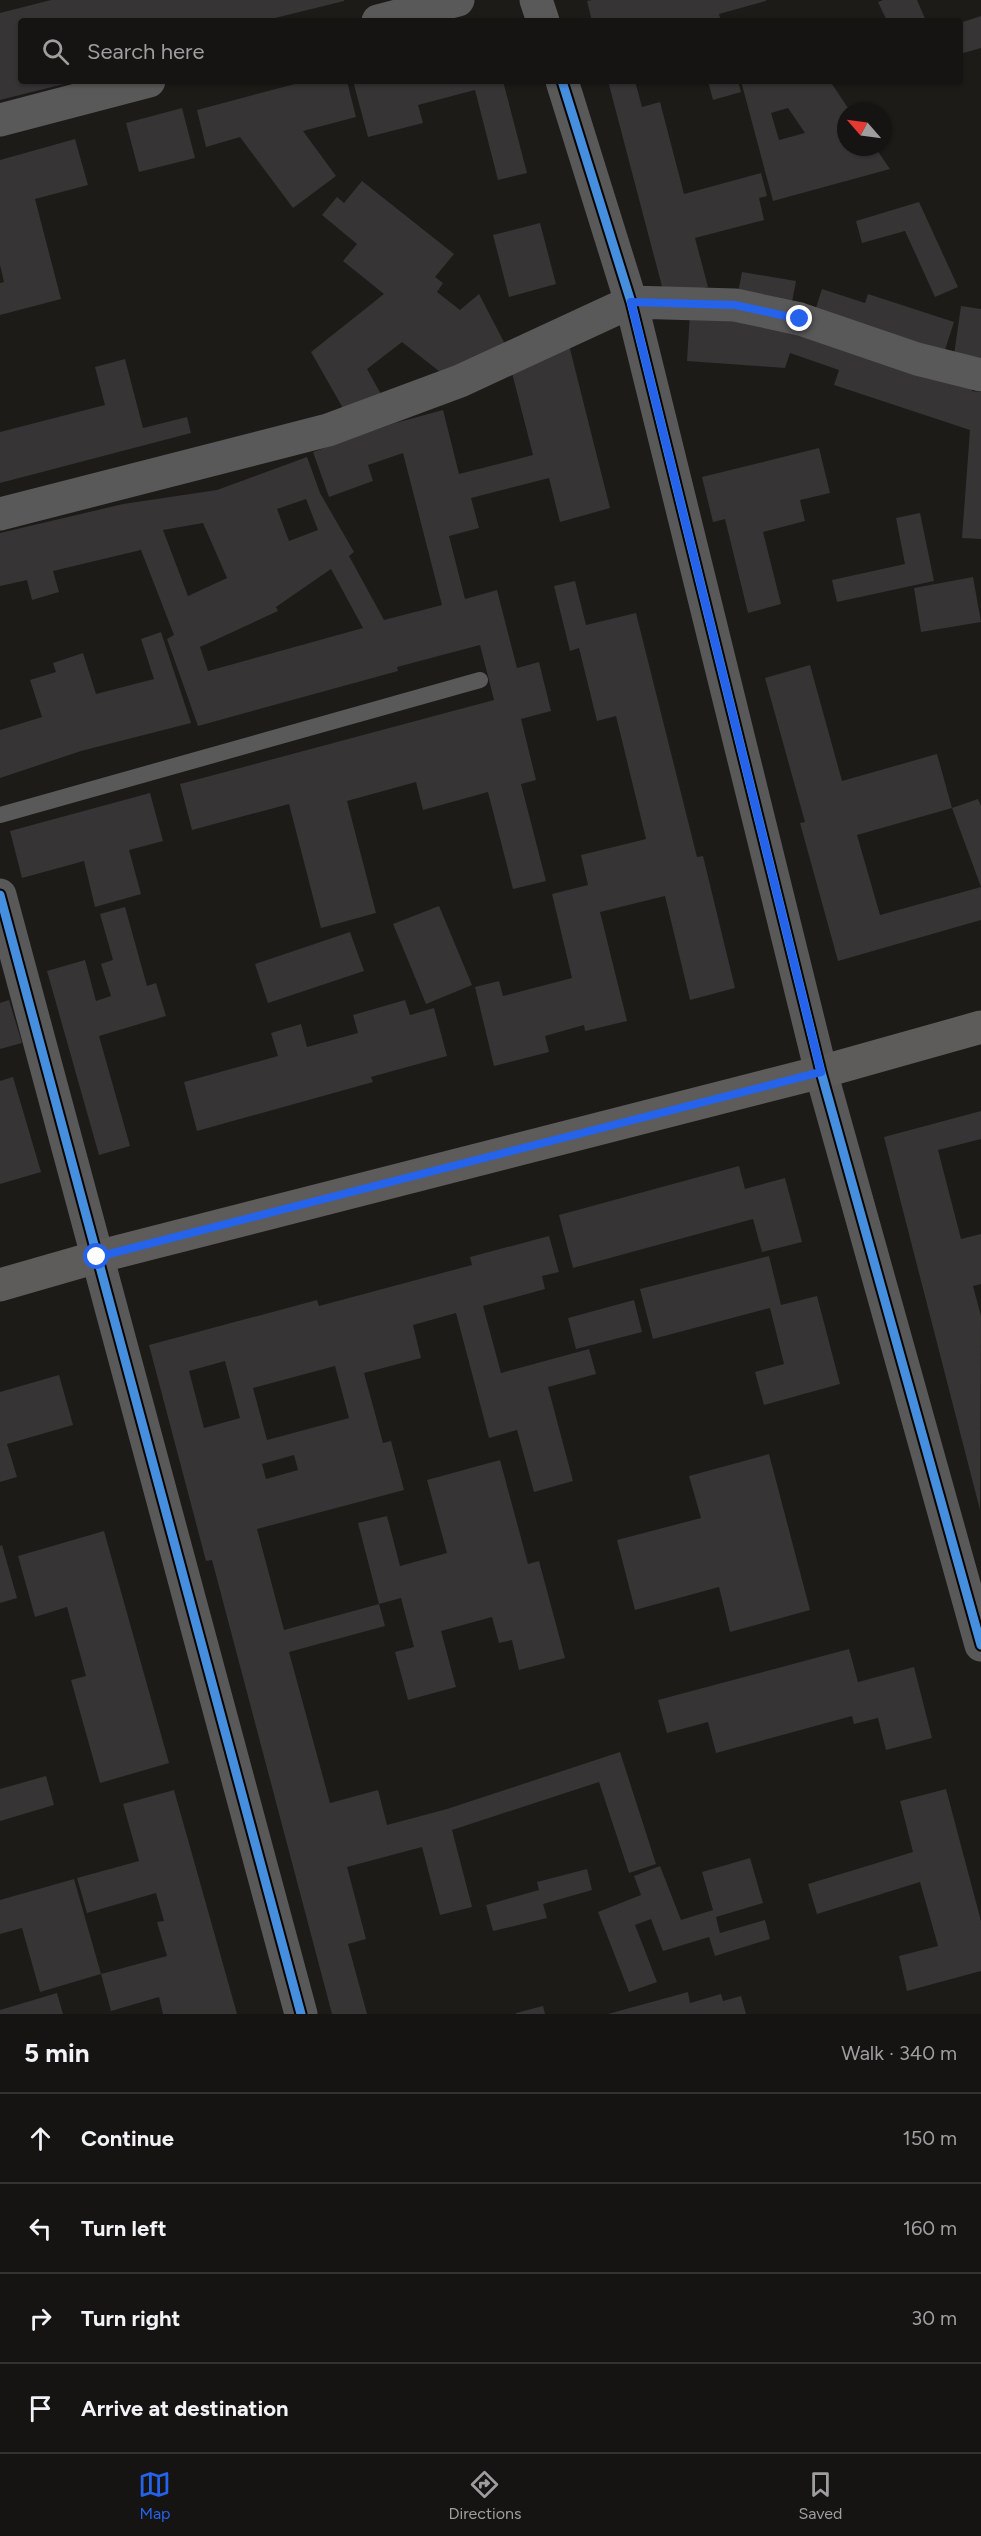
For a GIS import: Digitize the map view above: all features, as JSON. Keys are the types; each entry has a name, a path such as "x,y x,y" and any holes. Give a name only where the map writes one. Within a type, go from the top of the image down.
{"main road":[{"path":"0,1285 97,1257 821,1072 981,1027"}],"street":[{"path":"389,18 458,0"},
{"path":"536,0 542,18"},
{"path":"0,120 138,84"},
{"path":"563,84 631,302 821,1072 981,1645"},
{"path":"0,514 328,430 460,381 631,302 735,305 800,319 917,359 981,375"},
{"path":"0,895 301,2014"}],"lane":[{"path":"0,814 480,680"}],"building":[{"path":"51,0 344,0 275,18 18,18 18,84 64,84 0,100 0,13"},
{"path":"766,0 719,14 720,18 591,18 587,1"},
{"path":"917,0 925,18 886,18 878,2"},
{"path":"981,16 981,48 963,53 963,22"},
{"path":"295,84 348,84 356,117 303,131 336,176 293,208 240,137 206,147 197,110"},
{"path":"354,84 504,84 527,173 498,180 475,90 418,105 423,123 368,137"},
{"path":"609,84 636,84 642,107 660,102 684,194 761,173 767,196 759,198 764,220 695,238 708,287 665,298"},
{"path":"709,84 739,84 741,92 713,100"},
{"path":"742,84 832,84 844,102 837,102 837,156 881,156 890,169 773,201","holes":["788,108 805,133 779,140 771,113"]},
{"path":"182,108 195,158 139,172 126,123"},
{"path":"75,139 88,185 35,199 61,299 0,315 0,283 4,282 0,265 0,160"},
{"path":"362,181 454,254 435,277 443,283 437,292 460,310 479,294 505,344 449,379 402,342 367,369 386,403 348,417 311,352 384,294 343,261 357,244 322,215 337,197 344,203"},
{"path":"919,202 958,287 935,297 905,231 862,243 856,221"},
{"path":"540,223 556,284 509,297 493,235"},
{"path":"742,272 796,281 792,302 738,293"},
{"path":"822,289 865,303 868,294 954,322 943,356 814,314"},
{"path":"961,306 981,309 981,359 954,355"},
{"path":"690,313 770,319 973,386 972,391 981,392 981,539 962,538 970,430 834,385 839,370 790,353 785,368 687,361"},
{"path":"569,345 610,508 560,522 549,478 471,498 479,528 449,536 465,599 497,590 517,668 539,662 551,711 521,719 536,780 521,784 546,881 513,889 488,792 423,810 416,782 347,801 376,913 321,928 289,804 192,830 180,784 494,700 480,645 397,667 398,671 198,726 167,639 174,635 141,550 53,571 59,592 32,600 27,580 0,586 0,533 123,504 217,490 307,457 320,493 354,552 349,556 384,620 442,605 403,453 368,465 373,481 329,497 313,452 395,423 443,410 459,474 533,455 512,373","holes":["306,499 318,530 289,541 277,509","203,523 227,578 188,596 163,530","331,569 363,628 208,671 200,647 278,611 276,607"]},
{"path":"125,359 143,428 187,417 191,433 0,483 0,432 105,405 95,367"},
{"path":"819,448 830,493 800,500 805,521 763,532 781,604 748,613 725,519 713,522 702,477"},
{"path":"920,513 934,581 837,602 832,580 905,564 896,518"},
{"path":"973,577 981,622 921,632 914,588"},
{"path":"575,581 586,625 636,613 697,857 703,856 735,988 690,1000 665,896 600,912 627,1021 585,1031 584,1025 545,1036 549,1052 494,1066 475,987 499,981 503,996 572,978 552,894 588,885 581,855 646,839 616,716 597,721 579,648 570,651 554,586"},
{"path":"161,632 191,723 81,751 0,778 0,730 42,717 30,680 56,672 53,663 83,653 96,694 154,679 141,639"},
{"path":"810,665 842,781 937,754 952,808 857,835 880,915 981,887 981,920 838,961 800,823 805,822 765,678"},
{"path":"150,793 163,841 129,850 141,894 95,907 84,861 22,878 10,831"},
{"path":"978,799 981,806 981,887 952,808"},
{"path":"439,906 472,985 426,1004 393,924"},
{"path":"125,907 147,986 156,983 166,1016 99,1036 130,1146 99,1155 47,971 85,960 96,1001 111,996 101,964 113,960 100,914"},
{"path":"350,932 364,971 268,1003 255,964"},
{"path":"9,1000 22,1043 0,1049 0,1003"},
{"path":"405,1000 410,1015 434,1008 447,1056 371,1077 373,1082 197,1131 184,1082 278,1056 271,1033 301,1024 307,1047 358,1033 353,1015"},
{"path":"13,1077 41,1172 0,1184 0,1081"},
{"path":"981,1111 981,1139 938,1150 961,1239 981,1234 981,1284 973,1286 981,1316 980,1510 884,1137"},
{"path":"739,1166 745,1189 785,1178 802,1242 762,1252 753,1219 573,1268 559,1215"},
{"path":"549,1236 559,1272 542,1276 545,1289 483,1306 501,1373 589,1349 596,1374 548,1387 573,1481 534,1492 517,1430 489,1438 456,1313 413,1325 421,1358 364,1373 383,1443 391,1441 404,1490 257,1529 284,1630 379,1604 385,1626 289,1652 330,1803 378,1790 387,1825 447,1809 620,1752 656,1864 629,1873 599,1782 452,1830 472,1907 440,1915 422,1847 347,1867 366,1939 348,1944 367,2014 332,2014 212,1560 206,1561 149,1345 317,1300 319,1306 472,1265 470,1257","holes":["225,1361 240,1418 204,1428 189,1371","335,1366 349,1418 267,1440 253,1388","294,1455 298,1470 266,1479 262,1464"]},
{"path":"769,1256 781,1305 817,1296 840,1384 764,1405 755,1372 784,1364 770,1308 653,1339 640,1289"},
{"path":"634,1300 642,1332 576,1349 568,1318"},
{"path":"59,1375 73,1425 7,1444 17,1477 0,1482 0,1392"},
{"path":"769,1454 810,1610 730,1632 719,1587 635,1610 617,1540 701,1518 689,1476"},
{"path":"500,1460 528,1564 539,1561 565,1658 519,1670 512,1640 499,1643 492,1617 441,1631 456,1687 408,1700 395,1652 414,1647 401,1598 379,1604 358,1523 387,1516 400,1566 447,1553 427,1480"},
{"path":"104,1531 169,1763 100,1783 71,1680 86,1676 67,1607 35,1617 18,1556"},
{"path":"2,1545 17,1598 0,1603 0,1546"},
{"path":"849,1649 858,1682 914,1667 932,1738 886,1750 878,1718 854,1724 852,1716 716,1753 708,1722 667,1733 658,1700"},
{"path":"46,1776 54,1805 0,1821 0,1789"},
{"path":"946,1789 981,1921 981,1971 907,1991 899,1956 938,1946 920,1882 817,1914 808,1884 913,1852 900,1801"},
{"path":"174,1790 237,2014 163,2014 159,1997 111,2011 101,1974 167,1956 157,1922 164,1921 156,1893 87,1913 77,1878 139,1861 123,1804"},
{"path":"750,1858 763,1903 716,1917 720,1933 765,1920 770,1939 715,1956 709,1937 663,1951 651,1919 635,1925 657,1982 629,1992 598,1912 641,1895 634,1876 660,1866 681,1920 713,1910 702,1872"},
{"path":"587,1869 592,1890 543,1904 547,1918 493,1931 486,1905 539,1890 537,1882"},
{"path":"74,1879 101,1974 40,1992 22,1928 0,1934 0,1900"},
{"path":"688,1992 690,2003 721,1994 723,2001 741,1996 746,2014 608,2014"},
{"path":"57,1993 63,2014 0,2014 0,2010"},
{"path":"543,2006 545,2014 516,2014 516,2013"}],"cycle path":[{"path":"563,84 631,302 821,1072 981,1645"},
{"path":"0,895 301,2014"}],"route":[{"path":"97,1257 821,1072 631,302 735,305 800,319"}]}
